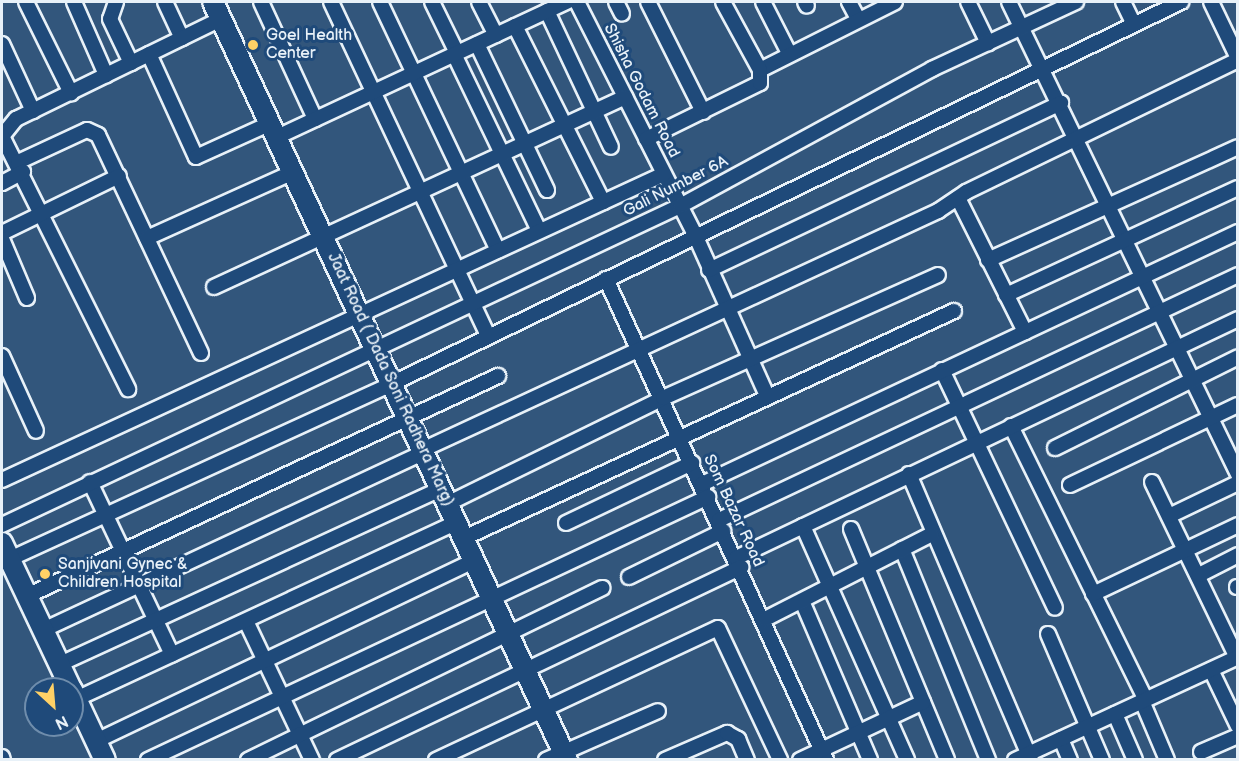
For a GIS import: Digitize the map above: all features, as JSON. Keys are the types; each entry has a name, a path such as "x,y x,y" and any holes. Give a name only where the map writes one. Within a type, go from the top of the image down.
{"street":[{"path":"26,2 71,93"},
{"path":"74,2 106,75"},
{"path":"116,2 110,19 131,63"},
{"path":"165,2 182,38"},
{"path":"261,2 315,119"},
{"path":"332,2 489,336"},
{"path":"381,2 412,74 498,250"},
{"path":"432,2 500,154 538,231"},
{"path":"479,2 496,35"},
{"path":"149,54 196,157 274,130 315,119 567,2"},
{"name":"Shisha Godam Road","path":"577,2 696,237 726,310 766,396"},
{"path":"648,2 703,112"},
{"path":"646,139 757,86 760,70 723,2"},
{"path":"763,2 789,53"},
{"path":"849,2 858,19"},
{"path":"760,70 789,53 895,2"},
{"path":"968,2 988,43"},
{"path":"1009,2 1129,241 1237,470"},
{"path":"1123,2 1134,25"},
{"path":"66,677 27,596 4,555 106,515 391,384 1181,2"},
{"path":"43,630 726,310 1238,59 1211,2"},
{"path":"1021,27 1067,4"},
{"path":"128,389 20,167 2,135 12,122 182,38 217,10"},
{"name":"Jaat Road ( Dada Soni Radhera Marg)","path":"217,10 544,711 559,757"},
{"path":"547,11 611,147"},
{"path":"515,26 603,202"},
{"name":"Gali Number 6A","path":"2,525 680,206 1021,27"},
{"path":"2,44 5,61 33,111"},
{"path":"477,44 547,190"},
{"path":"214,287 625,97"},
{"path":"709,270 1061,103"},
{"path":"2,183 20,167 87,130 98,135 201,354"},
{"path":"988,260 1112,207 1238,147"},
{"path":"147,238 293,172"},
{"path":"2,480 664,174"},
{"path":"2,233 119,176"},
{"path":"1006,295 1129,241 1238,188"},
{"path":"958,198 1025,332"},
{"path":"148,759 284,699 492,598 942,370 1238,232"},
{"path":"2,239 27,298"},
{"path":"60,664 155,619 444,496 939,275"},
{"path":"629,577 721,525 959,404 1238,275"},
{"name":"Som Bazar Road","path":"606,279 765,619 824,754"},
{"path":"84,689 172,655 246,621 680,436 954,311"},
{"path":"338,759 525,670 738,562 803,526 909,474 1238,319"},
{"path":"2,356 7,382 36,431"},
{"path":"1055,448 1238,357"},
{"path":"942,370 978,441 1055,608"},
{"path":"27,596 122,548 498,375"},
{"path":"1070,485 1238,405"},
{"path":"1011,426 1144,700 1167,759"},
{"path":"566,523 692,463"},
{"path":"909,474 932,534 1030,756"},
{"path":"90,482 172,655"},
{"path":"1016,759 1030,756 1060,739 1237,658 1199,575 1152,482"},
{"path":"1169,516 1238,483"},
{"path":"1093,594 1238,525"},
{"path":"803,526 907,759"},
{"path":"851,529 947,759"},
{"path":"765,619 932,534"},
{"path":"902,549 988,759"},
{"path":"1199,575 1238,555"},
{"path":"96,741 267,663 474,561"},
{"path":"248,759 509,635 602,588"},
{"path":"801,601 870,759"},
{"path":"246,621 312,759"},
{"path":"436,759 544,711 718,628 780,759"},
{"path":"1048,634 1102,759"},
{"path":"1211,669 1238,726"},
{"path":"800,759 824,754 858,732 923,702"},
{"path":"559,757 658,711"},
{"path":"1115,714 1135,759"},
{"path":"84,716 105,759"},
{"path":"665,759 727,733 738,739 747,759"},
{"path":"1201,752 1238,736"},
{"path":"1060,739 1070,759"}],"place":[{"name":"Goel Health Center","path":"253,45"},
{"name":"Sanjivani Gynec & Children Hospital","path":"45,574"}]}
